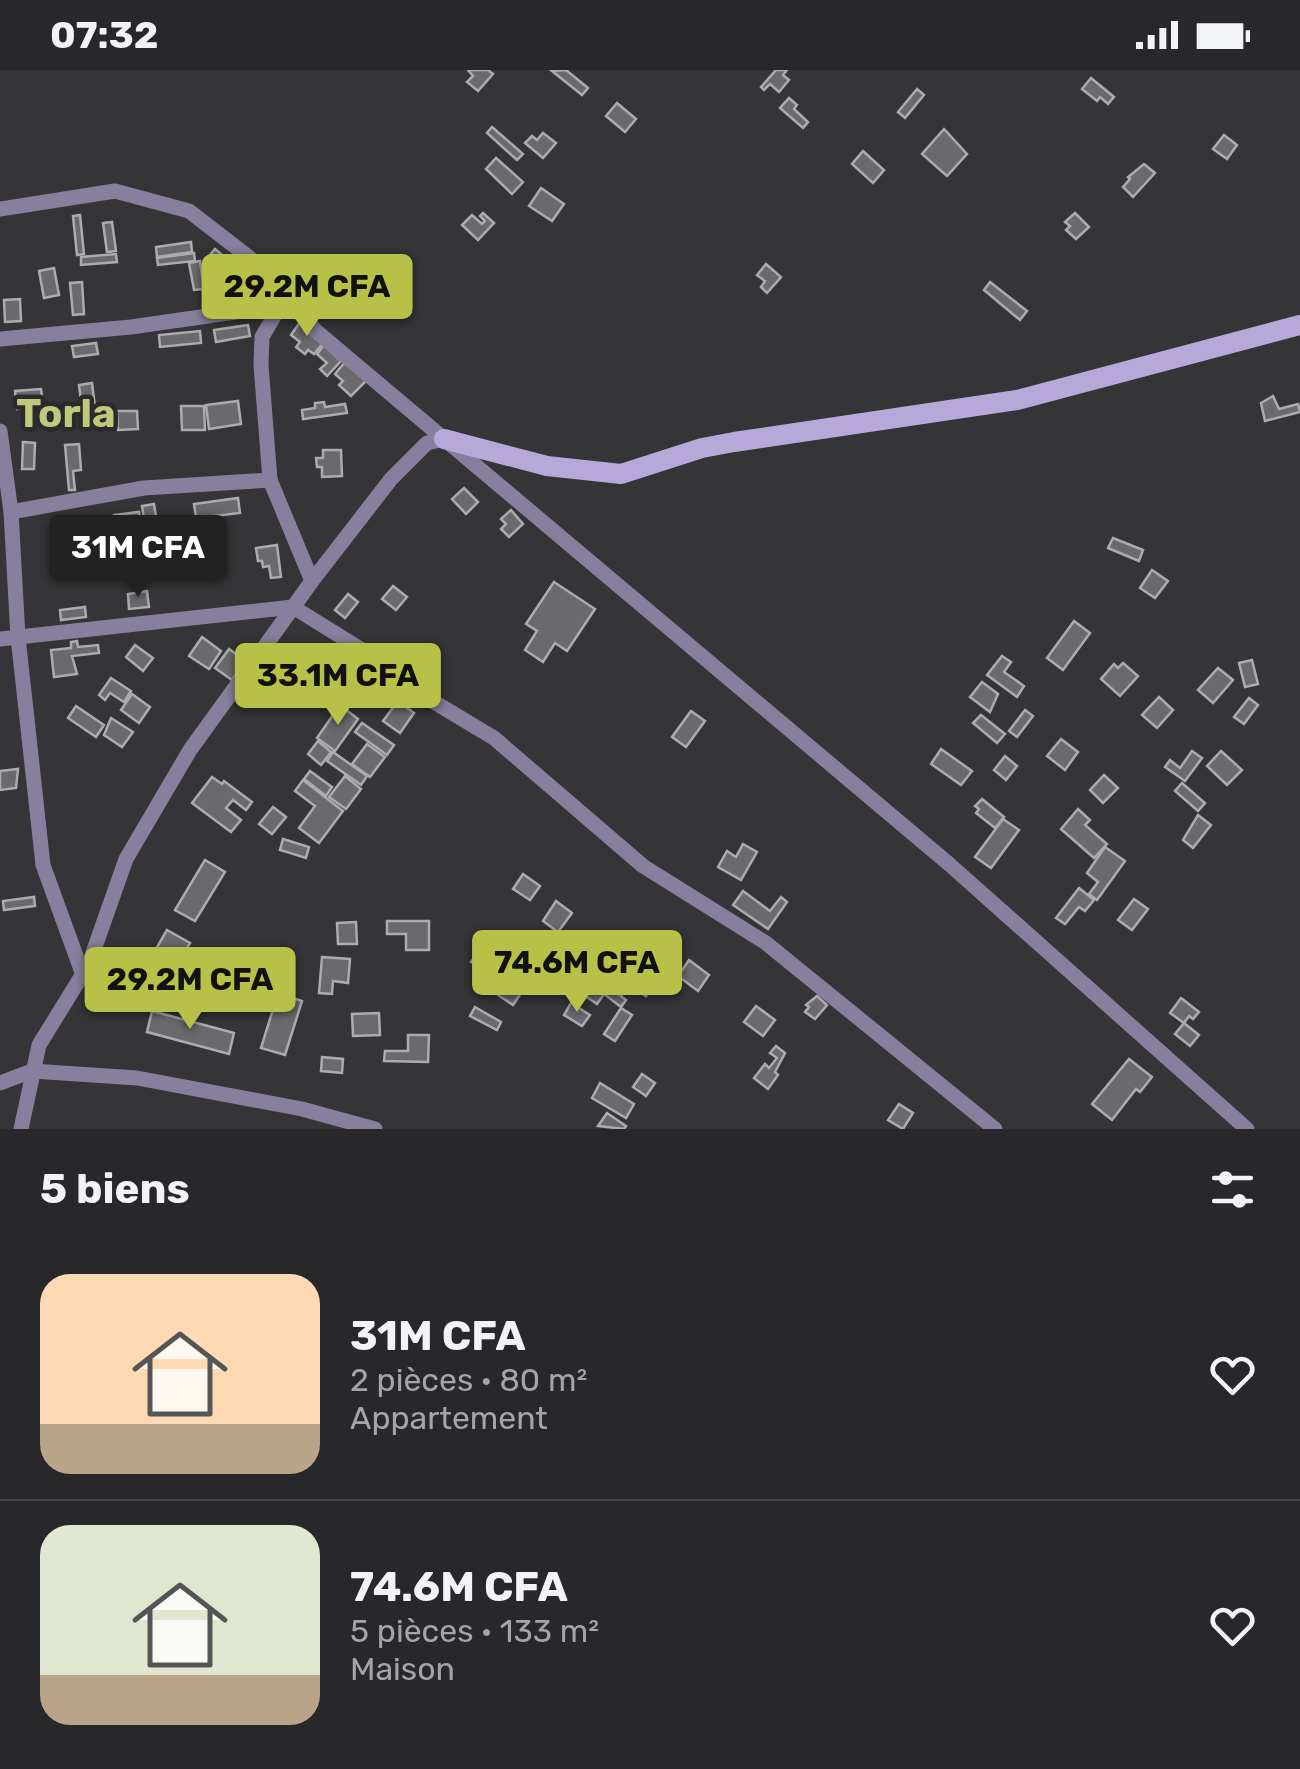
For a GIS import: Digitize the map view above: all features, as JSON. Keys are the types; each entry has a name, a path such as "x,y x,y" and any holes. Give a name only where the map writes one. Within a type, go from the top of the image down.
{"street":[{"path":"0,209 115,191 189,211 260,264 316,331 949,864 1248,1129"},
{"path":"0,338 131,327 239,312 286,296"},
{"path":"286,296 262,337 270,480 312,581"},
{"path":"21,1129 39,1045 83,975 126,859 190,750 312,581 391,479 427,443 444,439 547,466 622,474 702,448 734,442 1017,400 1300,325"},
{"path":"0,432 11,512 18,637 43,865 83,975"},
{"path":"11,512 144,488 270,480"},
{"path":"0,638 293,608 494,738 643,866 766,943 994,1129"},
{"path":"0,1083 32,1071 137,1078 302,1110 375,1129"}],"building":[{"path":"468,70 488,70 493,74 478,91 467,82 473,76"},
{"path":"566,70 588,88 582,95 552,71"},
{"path":"776,70 787,70 783,75 789,80 779,92 770,84 764,90 761,87"},
{"path":"1091,78 1114,97 1108,104 1082,89"},
{"path":"917,89 924,95 905,118 898,112"},
{"path":"789,98 808,122 803,128 780,108"},
{"path":"617,103 636,119 625,132 606,116"},
{"path":"492,127 523,154 517,160 487,133"},
{"path":"944,129 967,154 947,176 922,154"},
{"path":"543,133 556,143 543,158 525,143 532,136 537,140"},
{"path":"1224,135 1237,145 1227,159 1213,149"},
{"path":"863,151 884,170 873,183 852,164"},
{"path":"496,158 523,182 512,194 486,169"},
{"path":"1144,164 1155,173 1133,197 1123,187 1128,177"},
{"path":"541,188 564,204 552,221 529,206"},
{"path":"483,213 494,223 478,240 462,225 472,215 482,224"},
{"path":"1075,213 1089,227 1076,239 1066,230 1070,226 1065,222"},
{"path":"80,215 84,254 77,255 73,216"},
{"path":"112,222 116,251 107,252 103,223"},
{"path":"191,242 192,252 157,257 156,247"},
{"path":"215,249 243,272 237,278 209,256"},
{"path":"194,253 195,261 158,265 157,258"},
{"path":"116,254 117,262 81,265 81,257"},
{"path":"200,261 204,289 194,290 189,263"},
{"path":"383,262 403,280 371,316 350,298"},
{"path":"766,264 781,277 767,293 761,287 765,281 757,275"},
{"path":"54,268 59,295 44,298 39,271"},
{"path":"218,281 221,299 207,301 204,283"},
{"path":"82,282 84,314 73,315 70,283"},
{"path":"990,282 1027,311 1020,320 984,290"},
{"path":"20,299 21,321 5,322 4,300"},
{"path":"300,322 324,342 314,354 308,350 305,354 296,347 300,342 291,335"},
{"path":"248,325 250,336 216,342 214,330"},
{"path":"200,331 201,343 160,347 159,335"},
{"path":"96,343 98,354 74,357 72,346"},
{"path":"324,345 341,361 327,376 320,369 327,363 317,354"},
{"path":"345,362 366,381 351,396 339,385 343,381 335,374"},
{"path":"92,383 97,423 84,425 79,385"},
{"path":"41,389 43,406 17,409 15,391"},
{"path":"1273,396 1279,409 1298,404 1300,412 1265,421 1261,403"},
{"path":"238,401 241,424 209,429 206,405"},
{"path":"324,402 325,407 345,404 347,413 303,419 302,410"},
{"path":"181,406 204,406 205,430 182,430"},
{"path":"117,411 137,411 138,429 118,430"},
{"path":"23,442 35,443 34,469 22,469"},
{"path":"79,444 81,470 73,471 75,490 69,490 65,445"},
{"path":"323,450 341,450 342,476 322,477 322,467 317,467 316,458 323,458"},
{"path":"464,488 478,502 466,514 452,499"},
{"path":"238,498 240,513 196,518 194,504"},
{"path":"154,504 161,548 145,550 142,506"},
{"path":"511,510 523,524 509,537 501,529 506,524 501,519"},
{"path":"139,512 142,530 117,533 114,515"},
{"path":"211,521 213,540 199,542 197,523"},
{"path":"1113,538 1143,550 1139,561 1108,548"},
{"path":"220,543 222,566 203,568 200,545"},
{"path":"277,545 281,577 271,578 269,566 263,567 262,561 258,561 256,548"},
{"path":"149,551 150,560 119,563 119,554"},
{"path":"1152,570 1168,581 1155,598 1140,588"},
{"path":"554,582 595,609 567,651 555,643 543,662 525,650 537,631 526,624"},
{"path":"393,586 407,597 396,610 382,599"},
{"path":"147,591 149,607 129,609 128,594"},
{"path":"348,594 358,602 345,618 335,610"},
{"path":"85,607 86,617 61,620 60,610"},
{"path":"1074,621 1090,633 1063,670 1047,658"},
{"path":"202,637 221,651 209,669 189,656"},
{"path":"77,641 78,647 98,645 99,653 72,656 77,674 54,677 51,650 71,648 71,642"},
{"path":"135,645 153,658 143,671 126,657"},
{"path":"229,649 246,661 232,680 215,668"},
{"path":"1002,656 1011,662 1004,672 1024,686 1017,697 987,675"},
{"path":"1252,660 1258,684 1245,687 1239,663"},
{"path":"1123,663 1138,676 1120,696 1101,679 1114,664 1118,668"},
{"path":"1218,668 1233,680 1213,703 1198,690"},
{"path":"111,678 131,691 124,702 110,693 105,700 99,695"},
{"path":"982,682 998,694 990,712 970,697"},
{"path":"132,694 150,707 139,723 121,710"},
{"path":"1159,697 1173,710 1157,728 1142,715"},
{"path":"1249,698 1258,705 1244,724 1234,717"},
{"path":"398,701 414,713 400,733 383,721"},
{"path":"340,705 358,719 335,751 317,738"},
{"path":"76,706 104,725 96,737 68,718"},
{"path":"1025,710 1033,716 1017,737 1009,731"},
{"path":"691,711 705,721 686,747 672,737"},
{"path":"981,715 1005,734 997,743 973,723"},
{"path":"111,718 133,732 122,747 104,735"},
{"path":"362,723 394,745 387,755 355,732"},
{"path":"1061,739 1078,752 1065,770 1047,756"},
{"path":"318,741 331,752 321,765 308,754"},
{"path":"367,744 385,757 370,777 352,764"},
{"path":"941,749 972,771 961,785 931,764"},
{"path":"1192,751 1202,758 1185,781 1165,767 1170,760 1180,768"},
{"path":"1221,751 1242,770 1227,785 1207,766"},
{"path":"333,752 367,776 361,785 327,761"},
{"path":"1005,756 1017,766 1006,780 994,770"},
{"path":"18,769 16,788 0,790 0,771"},
{"path":"310,771 332,787 326,796 304,779"},
{"path":"1104,775 1118,788 1103,803 1090,790"},
{"path":"345,776 361,789 346,809 329,797"},
{"path":"212,777 252,802 246,810 233,800 226,808 241,820 231,832 192,803"},
{"path":"303,780 343,811 319,843 299,828 315,806 295,791"},
{"path":"1182,783 1205,803 1198,811 1175,791"},
{"path":"982,799 1004,817 995,828 976,813 979,809 975,806"},
{"path":"273,807 286,817 272,834 259,824"},
{"path":"1078,809 1090,820 1085,825 1107,844 1094,858 1061,829"},
{"path":"1198,815 1211,825 1193,848 1183,840"},
{"path":"1003,819 1019,830 991,868 975,857"},
{"path":"283,839 309,847 306,858 280,850"},
{"path":"743,844 757,852 741,880 718,867 727,851 736,857"},
{"path":"1105,847 1125,861 1097,900 1089,894 1098,882 1087,873"},
{"path":"205,860 225,872 195,921 175,910"},
{"path":"523,874 540,886 530,900 513,889"},
{"path":"1079,888 1094,900 1085,911 1079,907 1065,924 1056,918"},
{"path":"743,891 770,911 781,897 787,902 768,929 733,905"},
{"path":"34,897 35,906 4,910 3,901"},
{"path":"1134,899 1148,909 1132,930 1118,920"},
{"path":"556,901 572,913 558,932 543,921"},
{"path":"387,921 429,921 429,950 406,950 406,934 387,934"},
{"path":"356,922 357,944 338,944 337,923"},
{"path":"167,930 190,943 162,991 139,978"},
{"path":"477,954 503,973 495,985 485,979 489,974 471,962"},
{"path":"322,957 350,959 348,983 333,981 332,994 319,993"},
{"path":"597,960 630,985 622,995 589,971"},
{"path":"689,960 709,975 698,991 678,976"},
{"path":"657,963 664,968 646,996 638,987"},
{"path":"504,973 525,987 513,1005 492,991"},
{"path":"591,974 626,1000 621,1007 604,994 597,1004 578,991"},
{"path":"278,993 302,1001 285,1055 261,1048"},
{"path":"817,996 827,1005 815,1019 805,1012 809,1007 806,1005"},
{"path":"1181,998 1199,1012 1184,1023 1170,1013"},
{"path":"571,1003 590,1015 582,1026 564,1015"},
{"path":"756,1006 775,1020 763,1036 744,1022"},
{"path":"475,1007 501,1022 497,1030 470,1016"},
{"path":"621,1008 632,1015 615,1041 604,1034"},
{"path":"152,1011 234,1033 229,1054 147,1032"},
{"path":"379,1013 380,1035 353,1036 352,1014"},
{"path":"1184,1023 1199,1035 1190,1046 1175,1034"},
{"path":"408,1035 429,1035 428,1062 384,1061 385,1051 408,1051"},
{"path":"776,1046 785,1053 775,1072 778,1075 768,1089 754,1078 765,1064 769,1068 777,1058 770,1053"},
{"path":"322,1057 343,1059 342,1073 321,1071"},
{"path":"1129,1059 1152,1077 1140,1092 1136,1089 1112,1120 1092,1104"},
{"path":"642,1074 655,1083 646,1096 633,1087"},
{"path":"600,1083 634,1104 626,1118 592,1098"},
{"path":"899,1104 913,1113 903,1129 888,1120"},
{"path":"607,1113 626,1126 624,1129 598,1126"}],"district":[{"name":"Torla","path":"66,413"}]}
